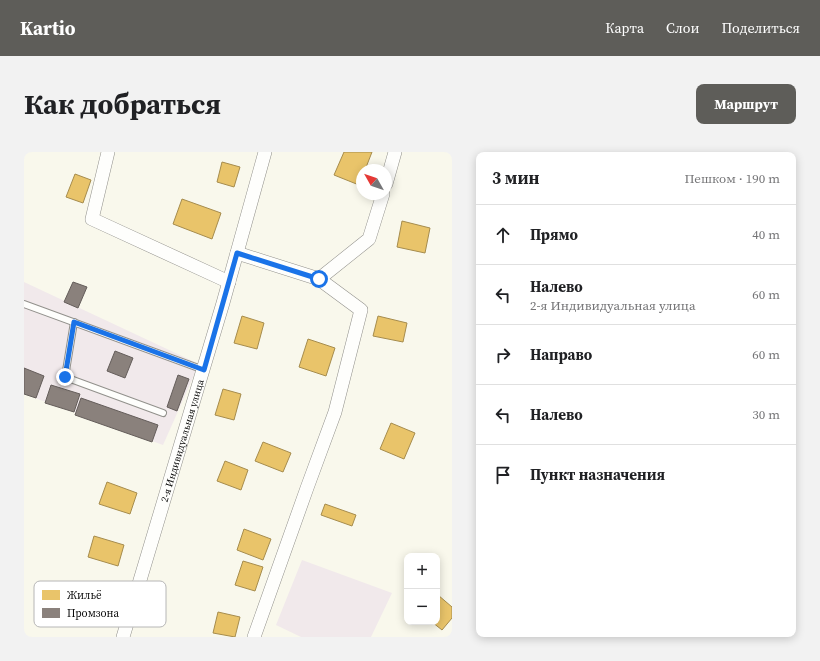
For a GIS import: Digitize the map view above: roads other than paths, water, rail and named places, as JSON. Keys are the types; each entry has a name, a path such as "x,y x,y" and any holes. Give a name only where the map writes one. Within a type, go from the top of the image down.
{"street":[{"path":"108,152 92,219 229,282"},
{"name":"2-я Индивидуальная улица","path":"139,581 204,370 265,152"},
{"path":"391,164 394,152"},
{"path":"319,279 369,239 381,200"},
{"path":"237,253 319,279 361,310 335,412 254,637"},
{"name":"2-я Индивидуальная улица","path":"122,637 125,627"}],"lane":[{"path":"24,304 204,370"},
{"path":"74,322 65,377 163,413"}]}
